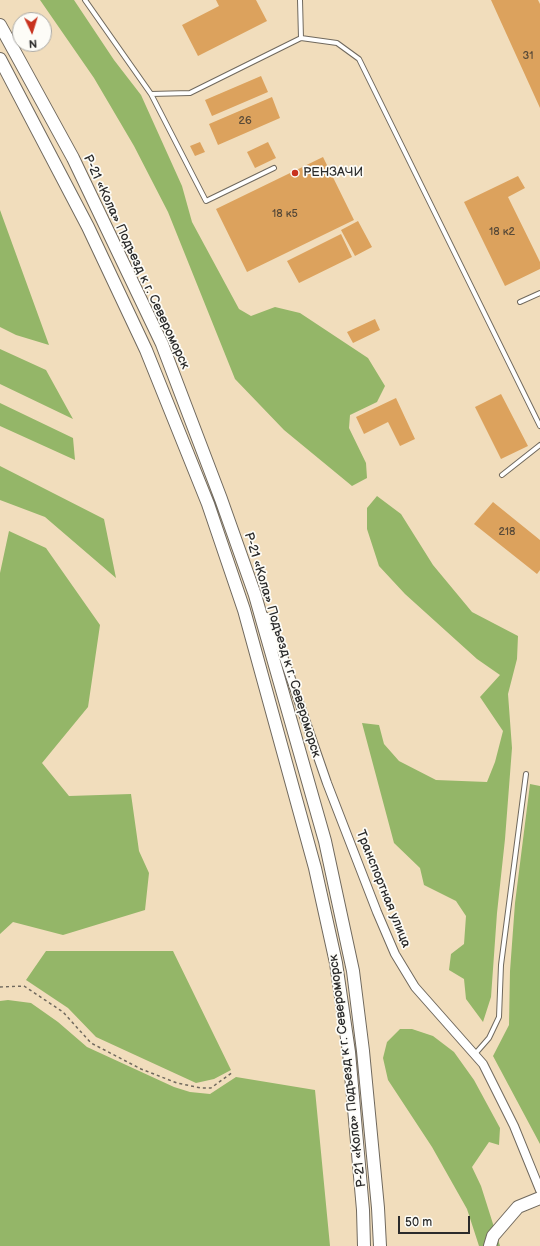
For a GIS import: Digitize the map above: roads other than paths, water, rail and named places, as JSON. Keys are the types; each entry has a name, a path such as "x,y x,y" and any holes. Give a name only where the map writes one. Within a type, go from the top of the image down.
{"main road":[{"name":"Р-21 «Кола» Подъезд к г. Североморск","path":"0,25 73,158 162,344 222,499 255,595 325,841 353,971 363,1051 380,1246"},
{"name":"Р-21 «Кола» Подъезд к г. Североморск","path":"0,59 88,227 146,350 208,504 244,610 315,868 336,962 349,1052 363,1210 364,1246"},
{"path":"490,1246 493,1236 518,1207 540,1198"}],"street":[{"name":"Транспортная улица","path":"255,595 281,650 327,783 377,912 395,954 415,987 483,1064 514,1126 540,1190"}],"lane":[{"path":"85,0 151,94 206,201 274,168"},
{"path":"300,0 301,38"},
{"path":"151,94 190,93 301,38 337,44 359,59 540,426"},
{"path":"520,302 540,292"},
{"path":"502,475 540,445"},
{"path":"475,1054 490,1038 499,1017 501,965 526,774"}],"place":[{"name":"РЕНЗАЧИ","path":"295,173"}]}
